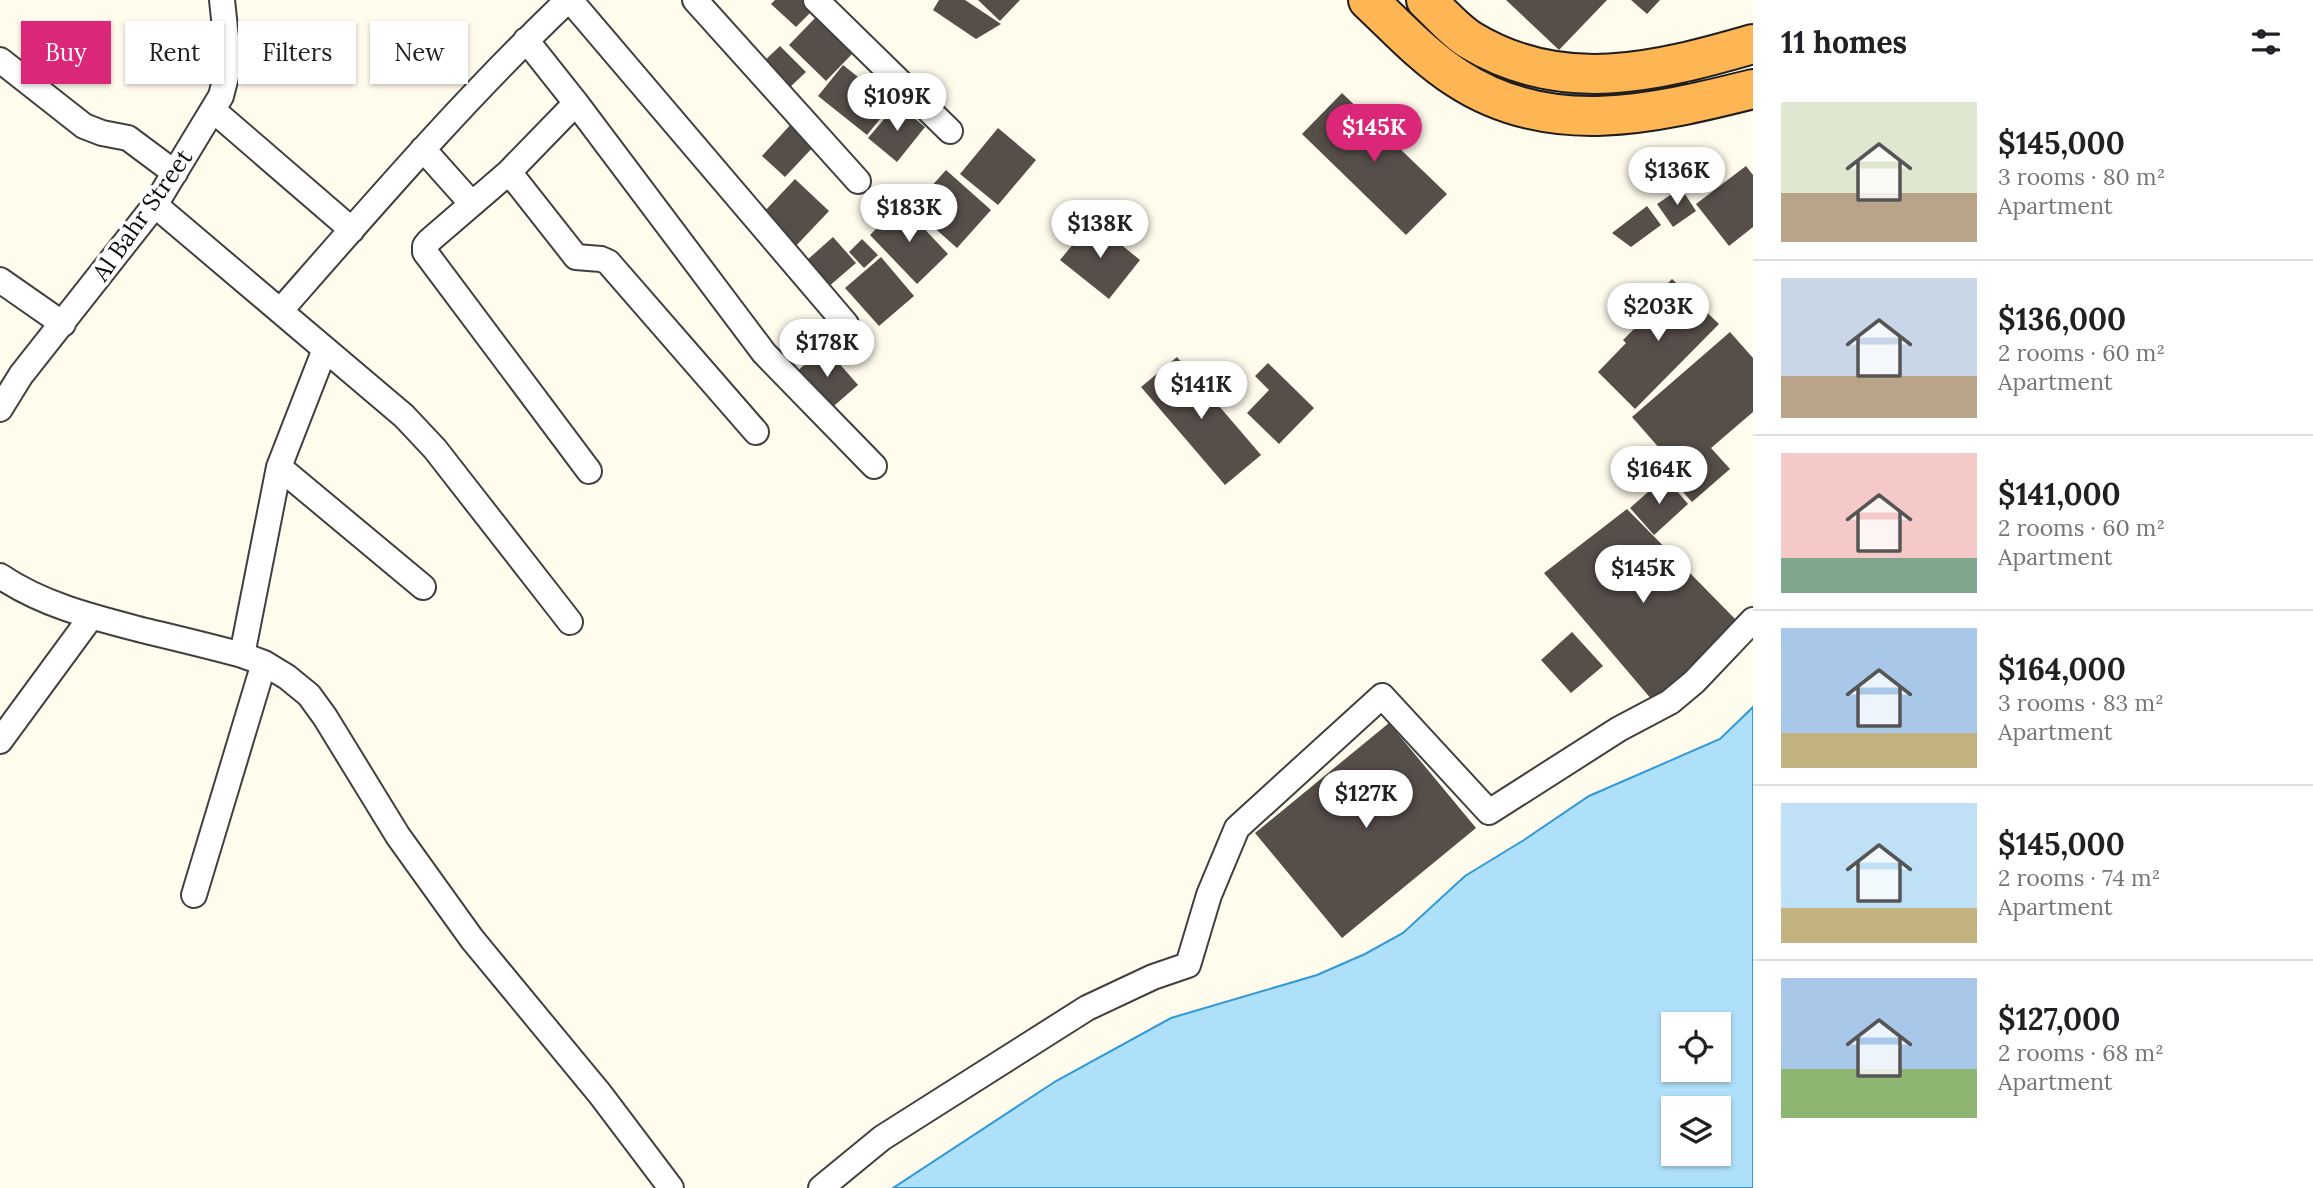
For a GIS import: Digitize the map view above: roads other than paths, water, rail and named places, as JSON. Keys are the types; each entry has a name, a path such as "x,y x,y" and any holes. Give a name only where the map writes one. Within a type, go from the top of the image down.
{"highway":[{"path":"1368,0 1436,64 1457,79 1505,103 1531,111 1586,118 1613,116 1668,108 1753,89"},
{"path":"1426,0 1467,38 1525,65 1556,72 1611,75 1638,72 1753,44"}],"street":[{"name":"Al Bahr Street","path":"0,409 21,375 155,205 221,96 229,65 222,0"},
{"path":"281,310 424,149 526,40 569,0 846,324"},
{"path":"695,0 858,181"},
{"path":"816,0 950,131"},
{"path":"526,40 764,353 874,466"},
{"path":"0,60 84,126 128,138 175,173"},
{"path":"576,103 509,172 429,241 425,252 589,471"},
{"path":"213,110 352,230"},
{"path":"424,149 472,204"},
{"path":"509,172 576,257 601,258 608,262 756,432"},
{"path":"155,205 404,416 435,449 570,622"},
{"path":"0,279 63,324"},
{"path":"194,895 253,659 279,467 326,349"},
{"path":"279,467 423,587"},
{"path":"0,576 36,597 91,617 253,659 287,677 302,689 326,716 398,836 472,939 600,1094 671,1188"},
{"path":"0,741 91,617"},
{"path":"821,1188 882,1138 1087,1008 1142,981 1188,965 1209,895 1237,828 1382,696 1489,812 1619,729 1670,702 1694,682 1753,620"}],"water":[{"path":"1753,707 1753,1188 893,1188 1056,1081 1171,1018 1317,975 1365,954 1403,933 1465,876 1589,796 1720,739"}]}
